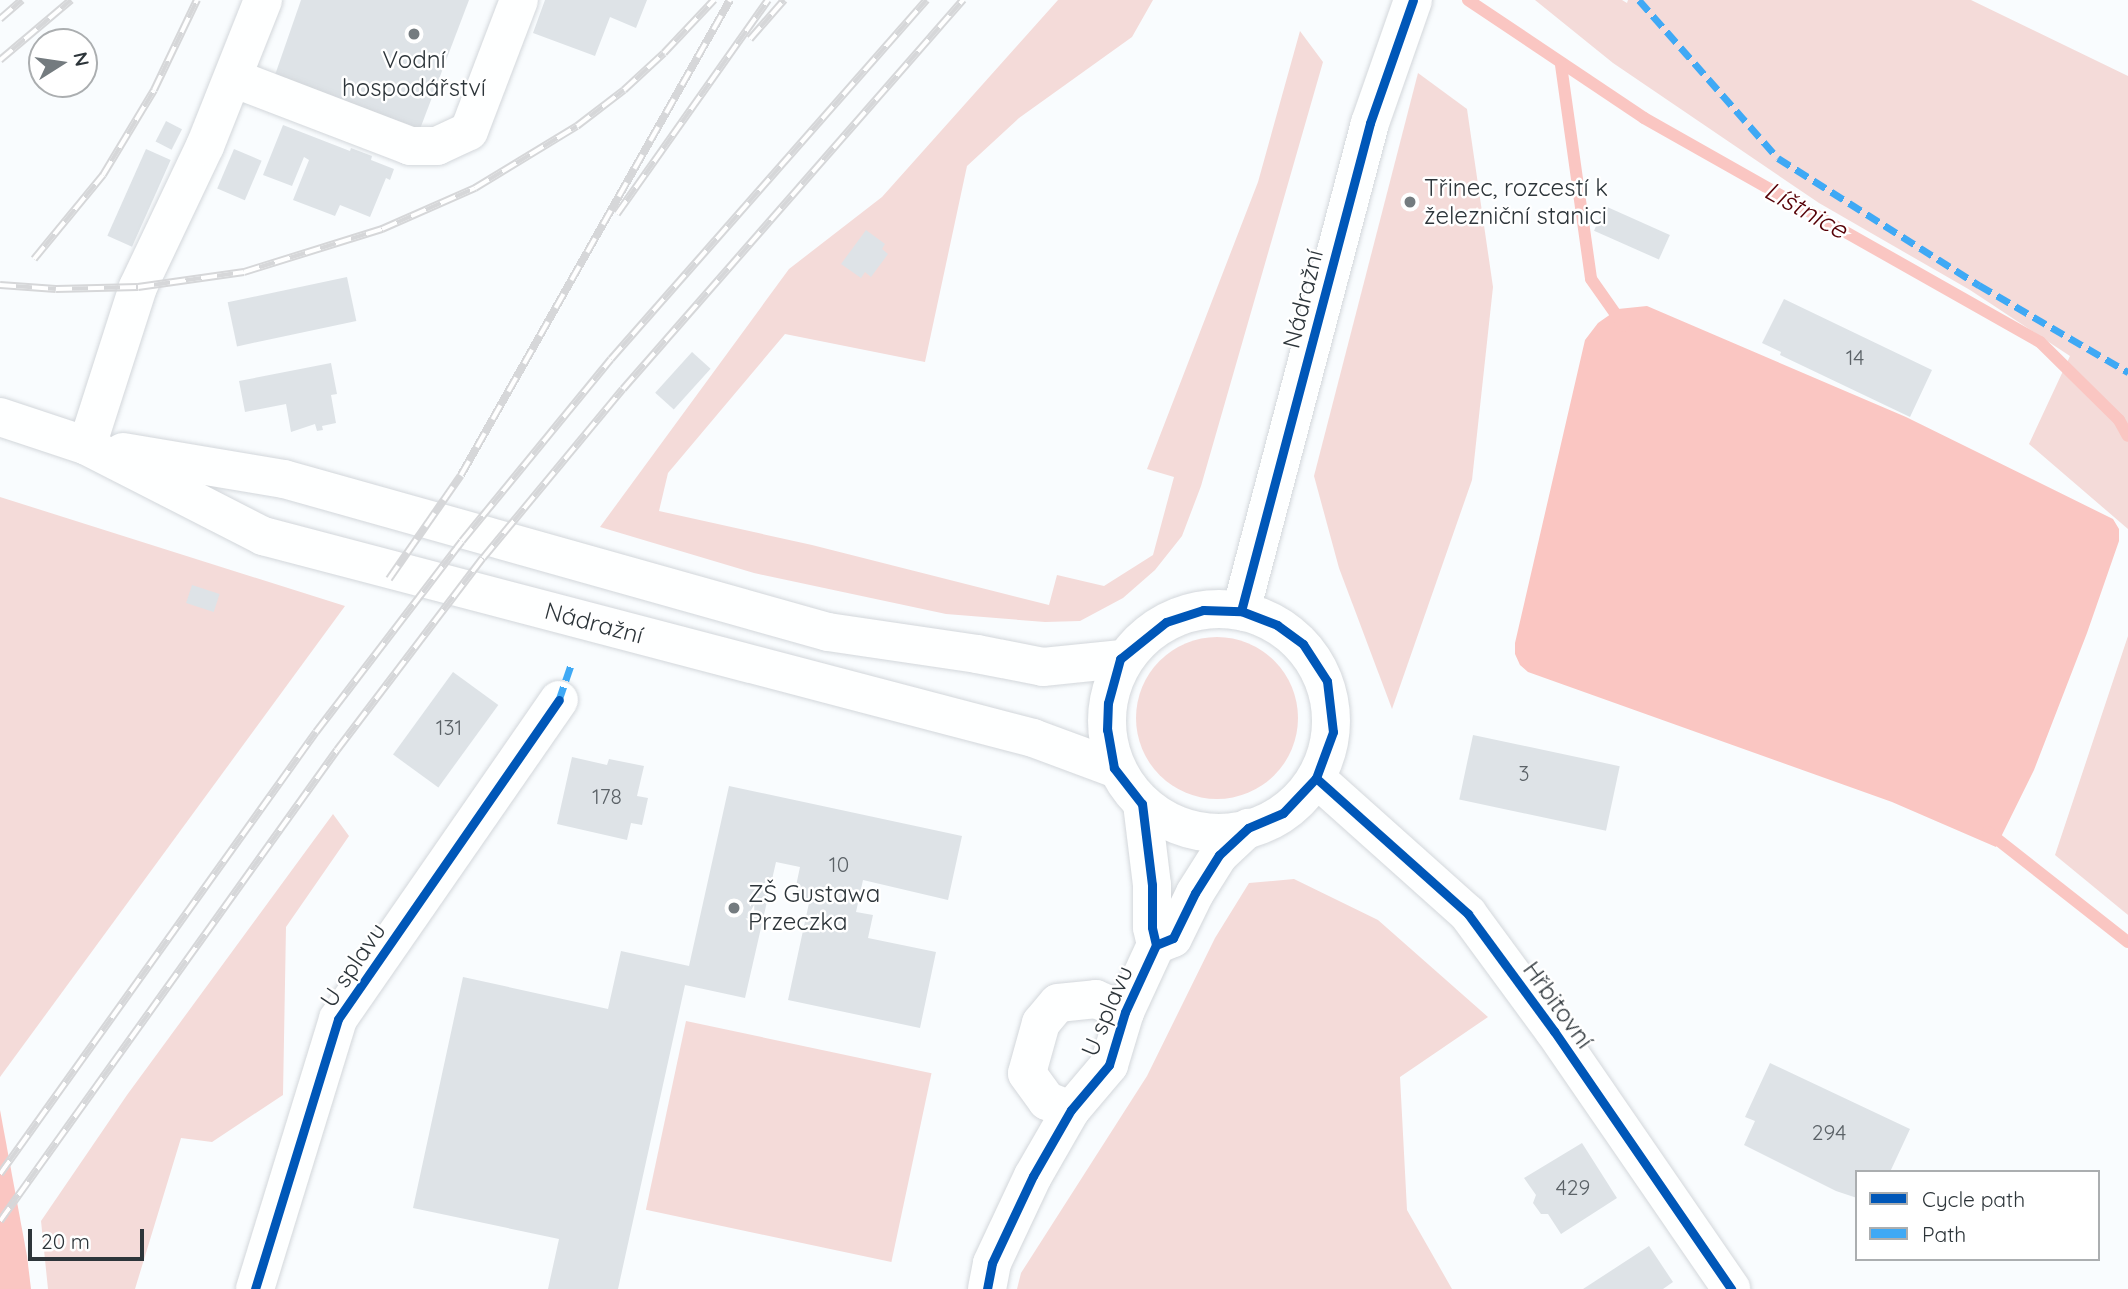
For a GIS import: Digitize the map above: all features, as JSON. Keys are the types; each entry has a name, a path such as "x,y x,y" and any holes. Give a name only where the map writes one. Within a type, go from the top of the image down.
{"main road":[{"path":"87,446 138,287 205,146 263,0"},
{"path":"233,78 410,146 437,146 469,131 519,0"},
{"name":"Nádražní","path":"1241,611 1370,123 1413,0"},
{"name":"Nádražní","path":"2,417 87,446 263,536 1033,738 1114,768"},
{"name":"Nádražní","path":"87,446 284,479 828,632 977,653 1043,667 1120,659"},
{"path":"1203,610 1241,611 1276,625 1303,644 1327,681 1333,732 1316,778 1283,813 1248,828 1211,833 1181,828 1142,804 1114,768 1107,730 1108,704 1120,659 1166,622 1203,610"},
{"name":"U splavu","path":"255,1289 338,1019 559,700"},
{"name":"Hřbitovní","path":"1316,778 1468,914 1554,1031 1731,1289"},
{"name":"U splavu","path":"987,1289 997,1250 1033,1176 1070,1110 1109,1065 1125,1012 1156,945 1142,804"},
{"path":"1156,945 1173,938 1195,893 1219,855 1248,828"},
{"path":"1070,1110 1047,1101 1027,1073 1041,1023 1058,1003 1096,999 1125,1012"}],"shaded area":[{"path":"1058,0 1153,0 1132,37 1019,118 967,166 925,362 785,334 668,473 659,511 812,545 1049,605 1057,575 1104,586 1153,555 1174,477 1147,469 1258,182 1300,31 1323,62 1201,486 1182,536 1155,570 1123,598 1080,621 1045,622 946,614 754,573 600,527 789,269 882,197"},
{"path":"1535,0 1622,0 1627,3 1628,0 1971,0 2128,76 2128,529 2029,444 2070,356 1970,290 1819,203 1613,63"},
{"path":"1418,73 1467,109 1493,287 1472,480 1392,709 1339,568 1314,476"},
{"path":"1647,306 1906,417 2113,519 2119,529 2119,541 2087,633 2034,770 1996,847 1892,802 1528,672 1520,665 1515,654 1515,643 1585,340 1598,323 1618,309"},
{"path":"0,497 345,606 0,1077"},
{"path":"2128,636 2128,915 2055,855"},
{"path":"1217,637 1248,643 1274,661 1292,687 1298,718 1292,749 1274,775 1248,793 1217,799 1186,793 1160,775 1142,749 1136,718 1142,687 1160,661 1186,643"},
{"path":"333,814 349,836 286,927 283,1095 212,1142 181,1138 135,1289 48,1289 41,1221 127,1095"},
{"path":"1294,879 1378,920 1488,1017 1400,1077 1407,1210 1452,1289 1017,1289 1021,1273 1147,1076 1215,938 1249,883"},
{"path":"686,1021 932,1073 891,1262 646,1210"},
{"path":"0,1110 27,1256 31,1289 0,1289"}],"building":[{"path":"301,0 469,0 420,129 275,75"},
{"path":"545,0 647,0 636,28 610,17 595,56 533,33"},
{"path":"166,121 182,129 172,150 156,141"},
{"path":"283,125 350,151 351,148 372,156 371,160 394,169 390,180 386,178 370,217 340,205 335,216 293,200 309,160 304,157 292,186 263,175"},
{"path":"146,149 171,160 132,247 107,236"},
{"path":"234,149 262,161 245,200 217,189"},
{"path":"1605,206 1670,235 1659,260 1594,231"},
{"path":"866,230 885,244 882,249 888,254 871,277 865,272 861,278 841,264"},
{"path":"347,277 356,321 237,346 228,302"},
{"path":"1784,299 1932,370 1910,417 1780,355 1781,352 1762,343"},
{"path":"692,352 711,369 674,410 655,393"},
{"path":"331,363 337,394 331,395 336,423 322,426 323,430 317,431 315,424 291,432 286,404 245,412 239,381"},
{"path":"192,585 220,594 214,612 186,603"},
{"path":"453,672 498,705 438,787 393,755"},
{"path":"1473,735 1620,766 1606,831 1459,800"},
{"path":"572,757 607,765 609,759 644,766 637,796 648,798 642,825 631,823 627,840 557,824"},
{"path":"729,786 962,836 948,900 863,880 856,912 873,915 868,938 936,952 920,1028 788,1000 809,903 793,900 800,867 776,862 745,998 685,985 618,1289 548,1289 559,1239 413,1208 463,977 608,1009 621,951 689,966"},
{"path":"1770,1063 1910,1129 1891,1170 1855,1170 1855,1197 1836,1191 1744,1145 1755,1121 1745,1117"},
{"path":"1582,1143 1617,1198 1561,1234 1548,1214 1541,1214 1533,1203 1536,1195 1524,1178"},
{"path":"1649,1246 1673,1282 1663,1289 1583,1289"}],"waterway":[{"name":"Líštnice","path":"1468,0 1644,118 2040,342 2119,420 2128,436"},
{"path":"1561,65 1591,279 1624,326"},
{"path":"1988,832 2128,942"}],"railway":[{"path":"0,19 22,0"},
{"path":"0,60 71,0"},
{"path":"34,259 103,175 154,90 197,0"},
{"path":"0,285 56,289 138,287 244,272 382,229 475,188 577,126 624,90 664,53 714,0"},
{"path":"389,579 461,475 730,0"},
{"path":"617,214 768,0"},
{"path":"750,39 784,0"},
{"path":"0,1174 316,732 462,541 611,359 926,0"},
{"path":"0,1221 337,750 483,558 623,389 963,0"}],"marked path":[{"path":"1639,0 1778,158 1979,285 2128,372"},
{"path":"559,700 572,662"}],"cycle path":[{"path":"1241,611 1370,123 1413,0"},
{"path":"987,1289 992,1263 1033,1176 1071,1110 1109,1065 1125,1012 1156,945 1152,927 1152,885 1142,804 1114,768 1107,730 1108,703 1120,659 1166,622 1203,610 1241,611 1277,625 1303,644 1327,681 1333,732 1316,778 1283,813 1248,828 1219,855 1195,893 1173,938 1156,945"},
{"path":"255,1289 338,1019 559,700"},
{"path":"1316,778 1468,914 1554,1031 1731,1289"}],"place":[{"name":"Vodní hospodářství","path":"414,34"},
{"name":"Třinec, rozcestí k železniční stanici","path":"1410,202"},
{"name":"ZŠ Gustawa Przeczka","path":"734,908"}]}
